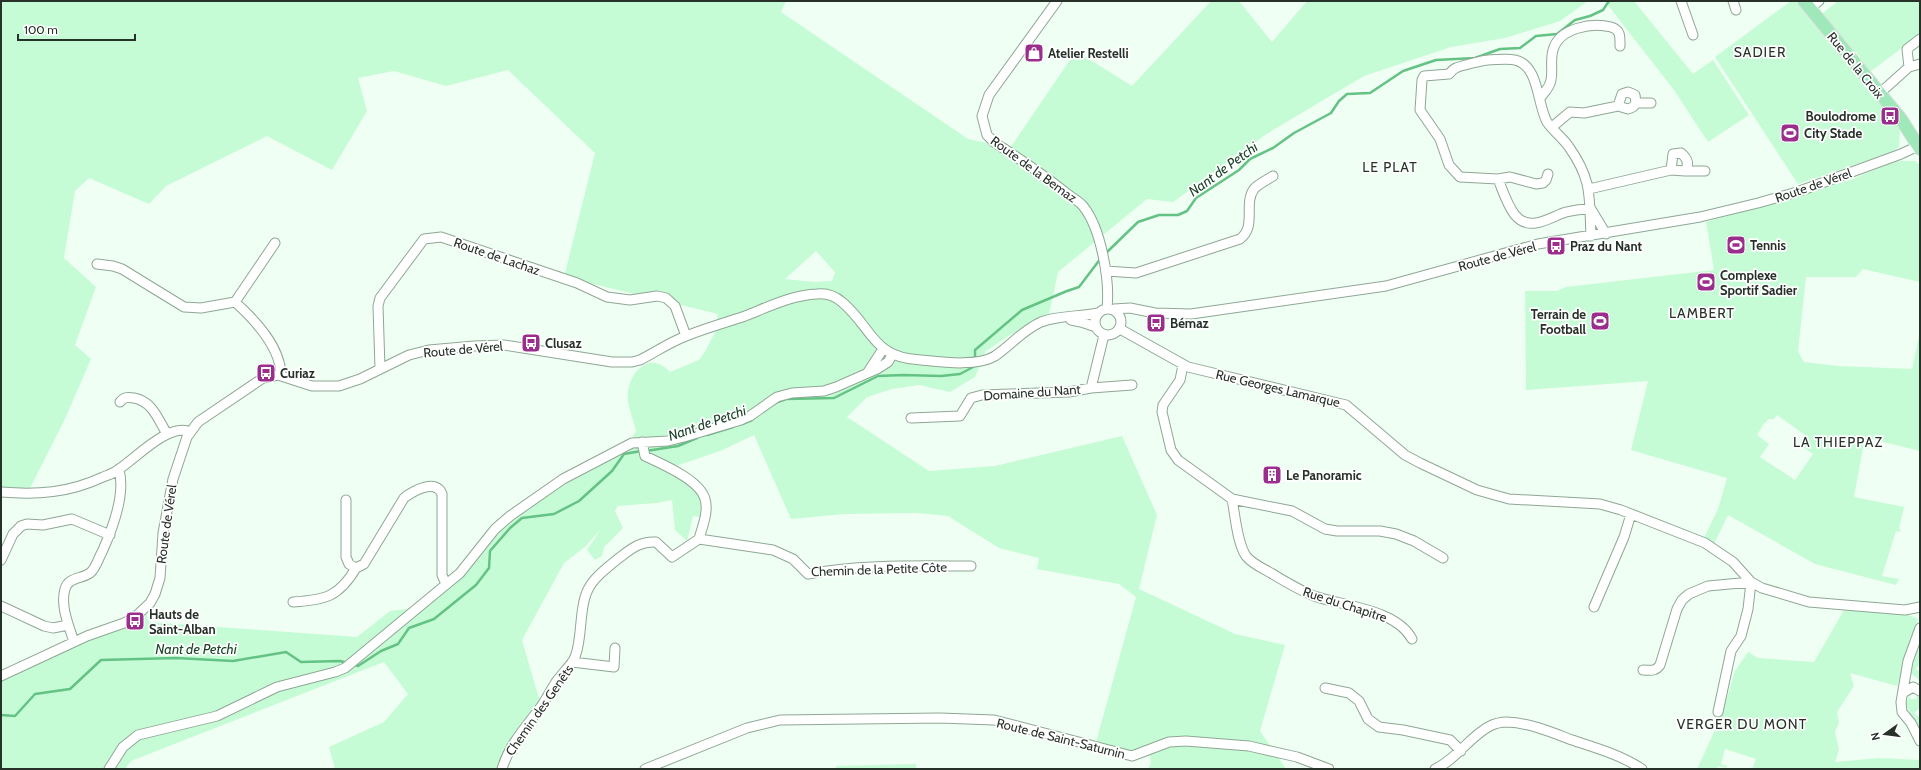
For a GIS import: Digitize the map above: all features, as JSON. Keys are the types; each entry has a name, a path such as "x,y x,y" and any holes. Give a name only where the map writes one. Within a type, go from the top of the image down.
{"main road":[{"name":"Rue de la Croix","path":"1811,3 1901,119 1919,148"}],"street":[{"name":"Route de la Bemaz","path":"1057,1 989,95 982,116 983,125 987,135 994,142 1052,181 1083,206 1095,229 1104,260 1110,309"},
{"path":"1681,1 1693,35"},
{"path":"1540,98 1552,79 1551,63 1553,49 1565,34 1582,27 1595,24 1603,25 1616,29 1620,35 1620,46"},
{"path":"1909,67 1907,49 1920,39"},
{"path":"1548,174 1543,183 1536,184 1510,177 1460,177 1449,165 1440,139 1420,110 1422,80 1424,76 1449,74 1454,68 1474,64 1483,60 1515,60 1526,64 1531,73 1545,116 1552,127 1562,136 1579,162 1589,189 1591,236"},
{"path":"1880,93 1909,67 1920,64"},
{"path":"1618,106 1620,97 1624,92 1635,95 1636,103"},
{"path":"1552,127 1570,112 1584,113 1618,106 1628,109 1633,107 1636,103 1651,103"},
{"name":"Route de Vérel","path":"1110,309 1130,308 1155,313 1191,314 1369,290 1406,282 1521,248 1725,212 1783,196 1919,148"},
{"path":"1671,170 1672,155 1677,152 1681,153 1687,160 1687,168 1685,171"},
{"path":"1589,189 1671,170 1677,172 1705,171"},
{"path":"1106,271 1136,273 1240,239 1246,234 1249,227 1251,195 1254,188 1272,176"},
{"path":"1498,178 1516,217 1530,224 1539,224 1568,212 1591,209"},
{"path":"1591,209 1606,234"},
{"name":"Route de Lachaz","path":"380,368 378,306 380,298 424,239 441,237 577,283 607,297 630,300 657,296 666,298 675,306 686,336"},
{"path":"97,264 122,269 184,307 202,308 235,302 275,243"},
{"name":"Route de Vérel","path":"1,676 74,642 134,617 144,610 155,594 160,578 163,533 172,479 190,432 198,422 263,378 281,376 312,386 339,386 360,379 409,355 430,350 474,346 504,345 612,362 632,362 640,360 686,336 795,298 824,294 837,298 884,349 892,355 904,359 963,362 986,360 1036,325 1064,316 1098,313"},
{"path":"235,302 245,311 269,339 280,366 281,376"},
{"path":"1121,325 1120,314 1110,309 1098,313 1095,320 1096,327 1104,335 1113,334 1121,325 1128,314 1139,311"},
{"name":"Route de Vérel","path":"1054,319 1081,322 1096,327"},
{"name":"Rue Georges Lamarque","path":"1121,325 1183,365 1346,405 1405,455 1470,487 1494,496 1509,499 1600,504 1631,514 1705,543 1733,562 1751,582 1762,588 1808,602 1905,610 1920,607"},
{"name":"Domaine du Nant","path":"1091,388 1104,335"},
{"path":"867,373 873,367 884,349"},
{"path":"644,449 724,426 750,416 777,397 792,393 824,391 836,388 884,365 892,355"},
{"path":"1183,365 1180,380 1163,404 1162,412 1171,450 1178,460 1232,499 1292,511 1326,529 1337,531 1380,531 1396,534 1414,541 1443,558"},
{"name":"Domaine du Nant","path":"911,418 960,416 970,398 982,395 1069,392 1091,388 1132,385"},
{"path":"120,402 122,399 128,397 146,402 152,408 167,434"},
{"path":"1,492 43,494 85,486 119,470 167,434 182,430 190,432"},
{"path":"109,769 123,747 138,735 217,716 277,687 345,668 460,573 482,543 510,516 563,479 632,443 644,449 698,487 705,499 706,516 699,539"},
{"path":"74,642 68,625 64,604 65,589 69,582 89,574 94,568 110,535 118,506 121,477 119,470"},
{"path":"293,602 326,598 347,583 356,568 364,564 404,498 410,493 425,487 436,487 440,489 442,494 442,575 446,584"},
{"name":"Rue du Chapitre","path":"1232,499 1242,547 1250,560 1312,595 1391,619 1407,630 1412,639"},
{"path":"346,500 346,557 349,564 356,568"},
{"path":"1594,608 1618,551 1631,514"},
{"path":"1,560 13,534 21,526 27,524 43,525 72,519 110,535"},
{"name":"Chemin de la Petite Côte","path":"699,539 773,550 793,559 808,574 907,566 971,566"},
{"name":"Chemin des Genêts","path":"502,769 506,755 523,728 572,662 579,640 582,607 587,590 596,576 637,544 648,541 656,542 672,557 699,539"},
{"path":"1642,670 1657,669 1660,665 1677,609 1682,600 1689,594 1708,586 1751,582 1748,609 1741,636 1731,651 1718,712"},
{"path":"1,606 49,627 53,628 68,625"},
{"path":"1920,628 1908,661 1901,702 1902,712 1911,723 1920,741"},
{"path":"572,662 614,667 615,648"},
{"path":"1903,693 1914,687 1920,691"},
{"path":"1326,688 1349,693 1360,701 1368,719 1379,727 1404,730 1450,740 1461,751"},
{"name":"Route de Saint-Saturnin","path":"644,769 747,728 780,720 940,718 994,720 1132,756 1169,742 1212,742 1249,746 1297,757 1329,769"},
{"path":"1435,769 1461,751 1488,727 1498,722 1523,724 1561,736 1617,756 1642,769"}],"green space":[{"path":"1,1 786,1 781,12 968,139 1010,148 1076,51 1132,86 1211,1 1239,1 1272,42 1307,1 1588,1 1560,21 1505,38 1451,47 1364,76 1268,133 1173,202 1147,199 1058,272 1049,314 1010,335 986,351 975,377 950,392 919,385 892,389 867,397 847,417 929,471 995,466 1122,436 1157,515 1139,589 1235,634 1285,645 1260,731 1286,769 1148,769 1151,763 1150,756 1096,742 1136,597 1119,584 1037,569 1039,558 999,548 948,516 918,513 844,514 791,519 754,435 720,451 676,466 676,475 697,494 702,501 701,517 693,516 687,541 675,530 672,500 656,503 618,506 615,511 623,528 604,547 602,556 595,560 587,550 601,529 585,547 564,563 522,640 543,712 517,741 506,769 335,769 329,747 384,722 408,694 384,662 131,761 125,769 1,769 1,670 59,645 146,613 149,622 357,637 390,611 423,607 503,526 558,486 626,449 636,431 628,401 628,392 634,375 640,368 646,364 654,363 662,365 670,372 699,360 716,330 718,314 564,277 595,153 508,70 446,86 394,71 358,78 367,111 332,170 267,136 166,186 149,204 89,178 75,191 64,258 96,287 75,345 91,359 65,419 26,496 1,494","holes":["816,251 835,272 832,281 814,282 785,279"]},
{"path":"1609,1 1634,1 1693,74 1713,60 1749,115 1708,142 1674,90 1607,4"},
{"path":"1791,1 1796,1 1892,117 1900,130 1899,147 1892,152 1798,184 1715,57"},
{"path":"1838,1 1920,1 1920,34 1870,72 1856,52 1854,52 1822,14"},
{"path":"1896,161 1915,161 1920,165 1920,282 1863,269 1856,277 1806,277 1798,351 1804,362 1838,366 1912,369 1920,331 1920,451 1863,437 1861,443 1868,446 1869,449 1863,448 1854,497 1904,507 1899,528 1901,532 1896,531 1882,576 1899,579 1896,585 1815,564 1728,515 1714,544 1704,538 1718,509 1727,478 1631,450 1648,381 1526,390 1525,291 1557,291 1566,287 1714,270 1706,222 1850,180","holes":["1777,415 1809,438 1806,444 1803,442 1801,446 1813,454 1795,480 1760,457 1769,444 1757,435 1765,422 1766,423 1768,419 1774,419"]},
{"path":"1844,610 1906,614 1918,619 1897,686 1850,673 1854,686 1837,712 1839,723 1835,732 1839,750 1835,762 1879,758 1920,760 1920,769 1752,769 1756,759 1725,749 1721,764 1727,766 1726,768 1718,766 1717,769 1697,769 1722,715 1735,671 1748,652 1758,658 1814,662"},
{"path":"1919,646 1920,663 1916,669 1920,672 1920,680 1910,673"},
{"path":"1918,694 1920,695 1920,708 1914,713 1920,718 1920,729 1905,704 1910,696 1911,699 1916,699"},
{"path":"916,764 916,769 836,769 836,766"}],"waterway":[{"name":"Nant de Petchi","path":"1106,253 1138,222 1159,215 1178,215 1187,211 1196,198 1239,170 1250,159 1273,148 1294,133 1331,113 1339,101 1347,94 1370,93 1403,71 1436,60 1475,58 1500,49 1520,48 1536,36 1557,34 1575,20 1590,16 1603,10 1609,1"},
{"name":"Nant de Petchi","path":"975,359 975,350 1022,310 1079,287 1101,258"},
{"name":"Nant de Petchi","path":"775,403 786,399 834,398 878,376 941,376 960,374 975,366 975,364"},
{"name":"Nant de Petchi","path":"742,424 752,420"},
{"name":"Nant de Petchi","path":"707,435 733,427"},
{"name":"Nant de Petchi","path":"646,451 678,446 697,438"},
{"name":"Nant de Petchi","path":"353,664 358,666 381,651 398,644 409,628 434,619 476,585 489,568 490,551 510,528 522,518 554,514 579,501 612,471 624,454 641,451"},
{"name":"Nant de Petchi","path":"1,715 15,716 35,694 70,689 101,660 176,658 233,661 286,652 301,662 340,661 348,663"}],"place":[{"name":"Atelier Restelli","path":"1034,53"},
{"name":"Boulodrome","path":"1890,116"},
{"name":"City Stade","path":"1790,133"},
{"name":"Tennis","path":"1736,245"},
{"name":"Praz du Nant","path":"1556,246"},
{"name":"Complexe Sportif Sadier","path":"1706,282"},
{"name":"Terrain de Football","path":"1600,321"},
{"name":"Bémaz","path":"1156,323"},
{"name":"Clusaz","path":"531,343"},
{"name":"Curiaz","path":"266,373"},
{"name":"Le Panoramic","path":"1272,475"},
{"name":"Hauts de Saint-Alban","path":"135,621"}],"district":[{"name":"SADIER","path":"1760,52"},
{"name":"LE PLAT","path":"1390,167"},
{"name":"LAMBERT","path":"1702,313"},
{"name":"LA THIEPPAZ","path":"1838,442"},
{"name":"VERGER DU MONT","path":"1742,724"}]}
